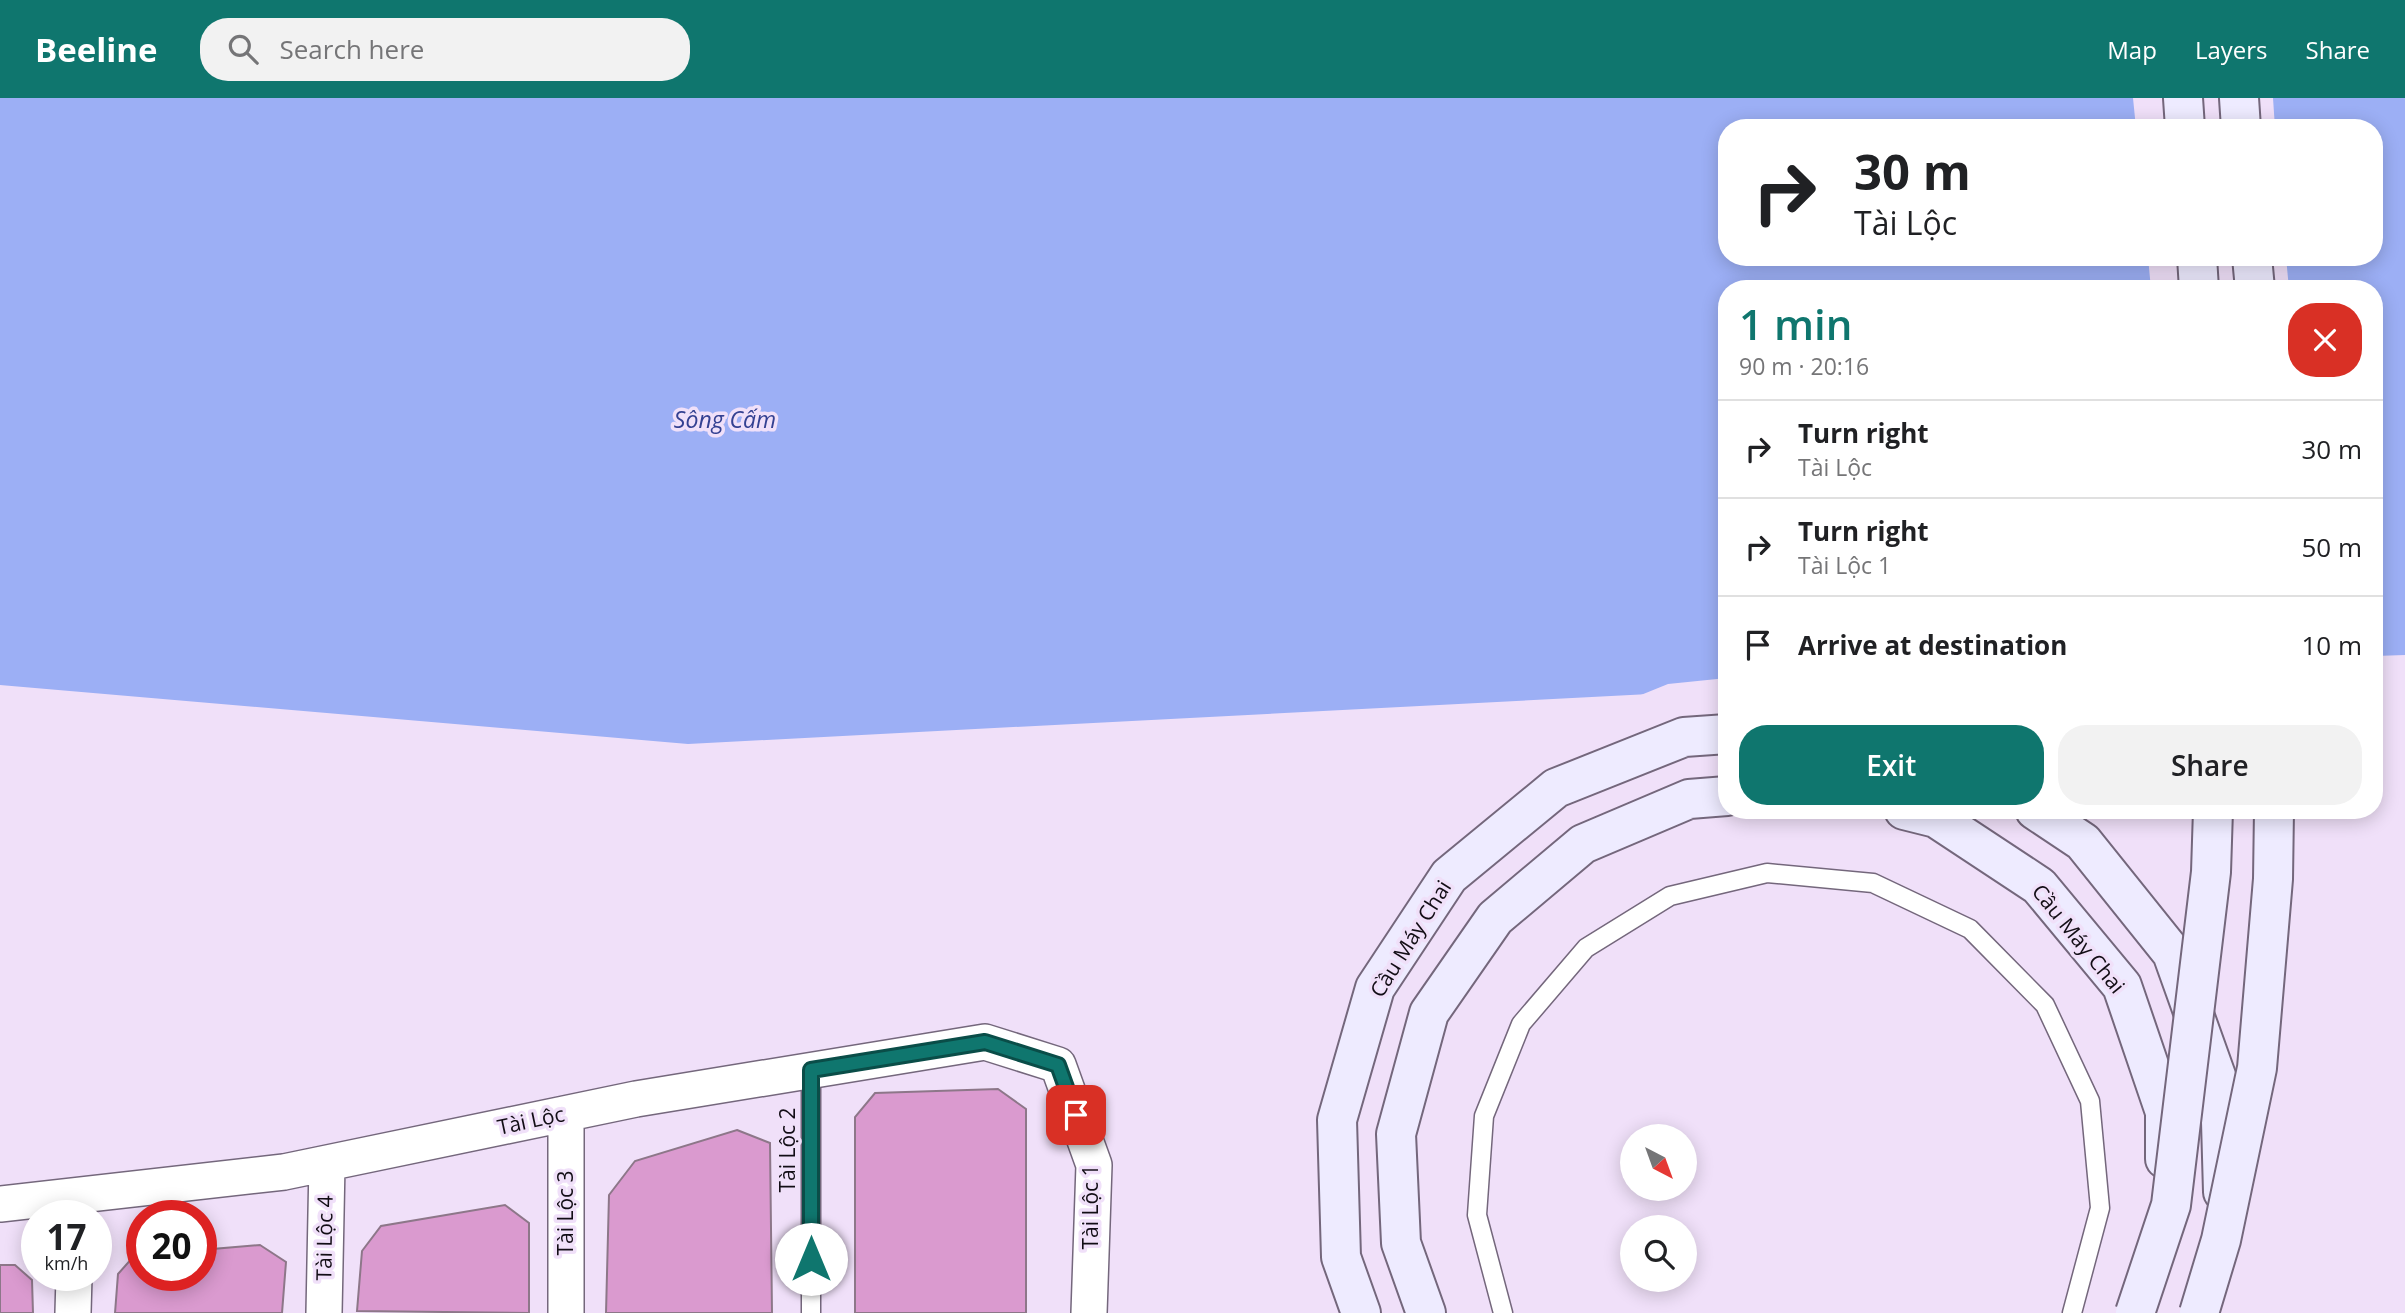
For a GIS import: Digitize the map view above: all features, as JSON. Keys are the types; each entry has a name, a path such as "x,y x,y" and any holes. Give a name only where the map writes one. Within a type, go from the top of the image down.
{"street":[{"path":"2183,98 2184,119"},
{"path":"2239,98 2240,119"},
{"name":"Cầu Máy Chai","path":"1361,1313 1341,1257 1337,1120 1374,988 1449,876 1556,788 1684,737 1718,735"},
{"path":"1426,1313 1401,1243 1396,1134 1429,1013 1494,918 1583,844 1689,799 1718,797"},
{"name":"Cầu Máy Chai","path":"1938,819 2039,886 2122,986 2165,1112 2166,1228 2150,1313"},
{"path":"2048,819 2083,842 2172,953 2216,1074 2220,1087 2224,1228 2215,1313"},
{"path":"2135,1313 2171,1205 2211,872 2213,819"},
{"path":"2199,1313 2221,1240 2257,1068 2273,879 2274,819"},
{"name":"Tài Lộc","path":"112,1201 327,1164 566,1114 985,1042 1058,1065"},
{"name":"Tài Lộc 1","path":"1058,1065 1094,1165 1089,1313"},
{"name":"Tài Lộc 3","path":"566,1114 566,1313"},
{"name":"Tài Lộc 4","path":"324,1313 327,1164"},
{"name":"Tài Lộc","path":"0,1204 21,1205"},
{"path":"73,1313 74,1291"}],"lane":[{"path":"1503,1313 1477,1215 1484,1116 1521,1024 1586,948 1609,933 1670,896 1767,873 1873,883 1970,929 2045,1005 2090,1101 2100,1208 2072,1313"},
{"name":"Tài Lộc 2","path":"811,1070 811,1313"}],"water":[{"name":"Sông Cấm","path":"0,98 2405,98 2405,655 2383,656 2383,280 1718,280 1718,690 688,744 0,685"}],"pier":[{"path":"2133,98 2273,98 2274,119 2135,119"},
{"path":"2149,266 2287,266 2288,280 2150,280"},
{"path":"1718,679 1718,694 1631,699 1668,684"}],"building":[{"path":"998,1089 1026,1109 1026,1313 855,1313 855,1117 875,1093"},
{"path":"737,1130 770,1143 772,1313 606,1313 609,1195 635,1161"},
{"path":"505,1205 529,1223 529,1313 357,1311 362,1251 381,1226"},
{"path":"260,1245 286,1262 282,1313 115,1313 118,1274 126,1265 126,1291 217,1291 217,1249"},
{"path":"0,1265 15,1265 21,1270 21,1291 32,1291 33,1313 0,1313"}],"route":[{"path":"811,1259 811,1070 985,1042 1058,1065 1076,1115"}]}
